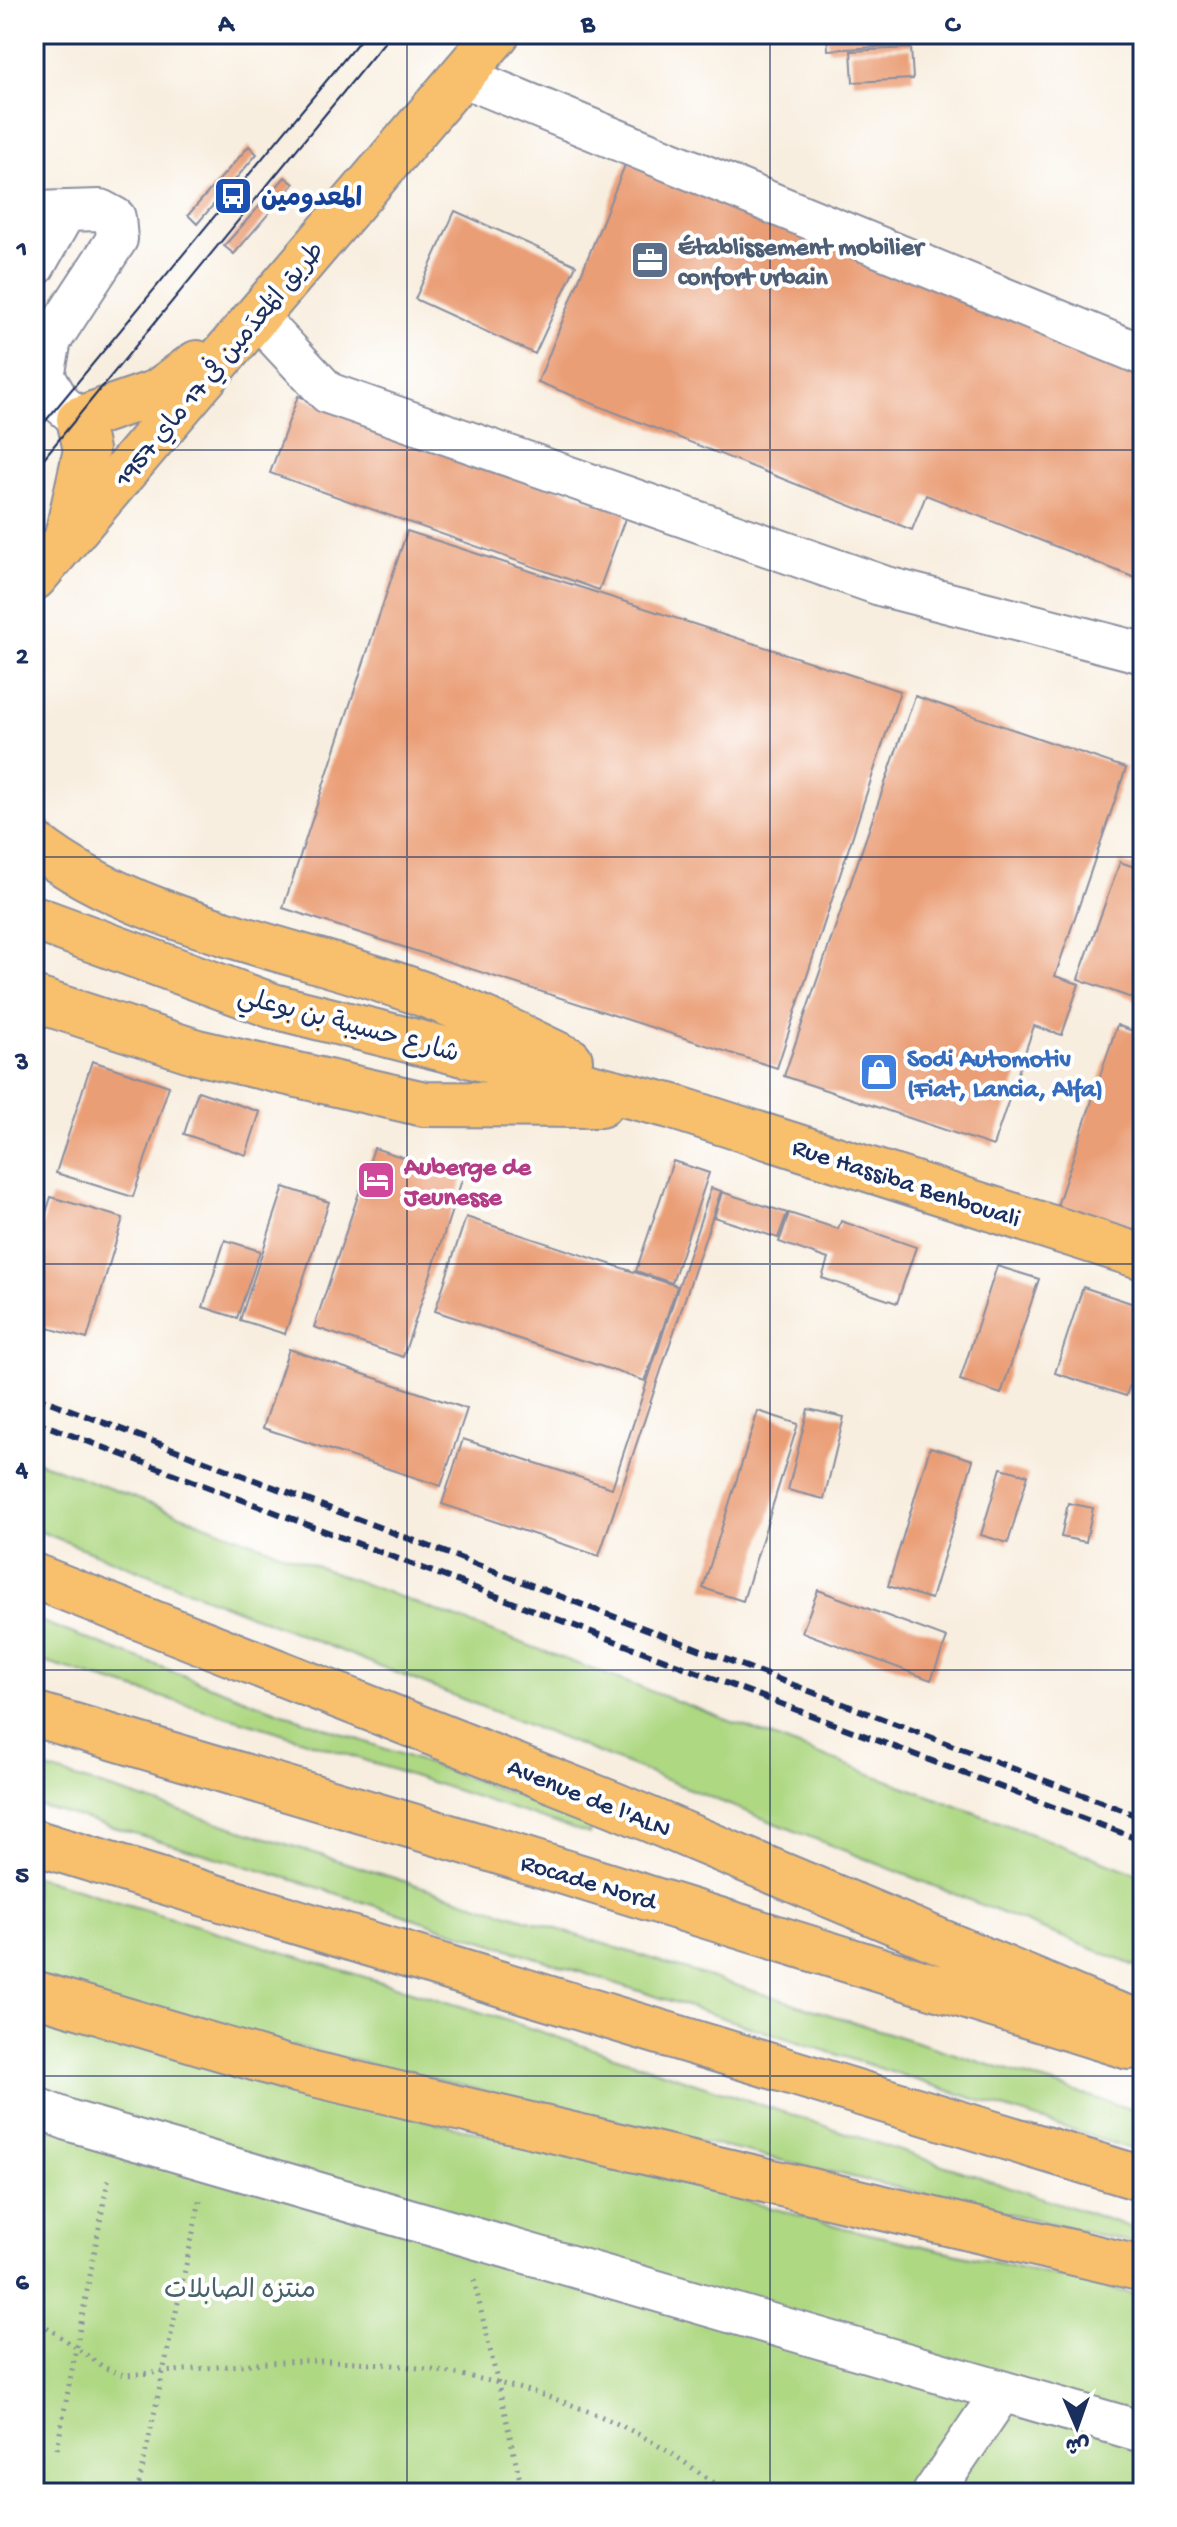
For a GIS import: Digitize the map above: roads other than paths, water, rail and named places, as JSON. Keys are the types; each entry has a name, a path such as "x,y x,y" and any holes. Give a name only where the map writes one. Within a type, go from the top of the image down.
{"main road":[{"name":"طريق المُعدَمين في 17 ماي 1957","path":"64,547 252,321 464,77 497,34"},
{"path":"34,602 64,547 86,450 79,419 157,392 252,321"},
{"path":"34,578 64,547"},
{"path":"34,843 65,868 166,912 436,999 670,1106"},
{"name":"شارع حسيبة بن بوعلي","path":"34,918 273,1006 670,1106"},
{"path":"34,999 197,1052 424,1104 670,1106"},
{"name":"Rue Hassiba Benbouali","path":"670,1106 1143,1257"},
{"name":"Avenue de l'ALN","path":"34,1576 615,1805 1027,1978 1143,2023"},
{"name":"Rocade Nord","path":"34,1714 480,1846 1143,2052"},
{"path":"34,1842 1143,2179"},
{"path":"34,1993 288,2068 1143,2269"}],"lane":[{"path":"464,77 1143,355"},
{"path":"34,267 49,213 100,210 115,218 117,239 51,340 47,358 44,376 60,403 79,419"},
{"path":"252,321 328,393 883,586 1143,653"},
{"path":"34,2107 86,2126 1143,2432"},
{"path":"933,2493 1001,2393"}],"tram line":[{"path":"34,435 365,34"},
{"path":"34,470 391,34"}],"railway":[{"path":"34,1396 1143,1818"},
{"path":"34,1421 1143,1841"}],"place":[{"name":"المعدومين","path":"233,196"},
{"name":"Établissement mobilier confort urbain","path":"650,260"},
{"name":"Sodi Automotiv (Fiat, Lancia, Alfa)","path":"879,1072"},
{"name":"Auberge de Jeunesse","path":"376,1180"}],"park label":[{"name":"منتزه الصابلات","path":"240,2288"}]}
